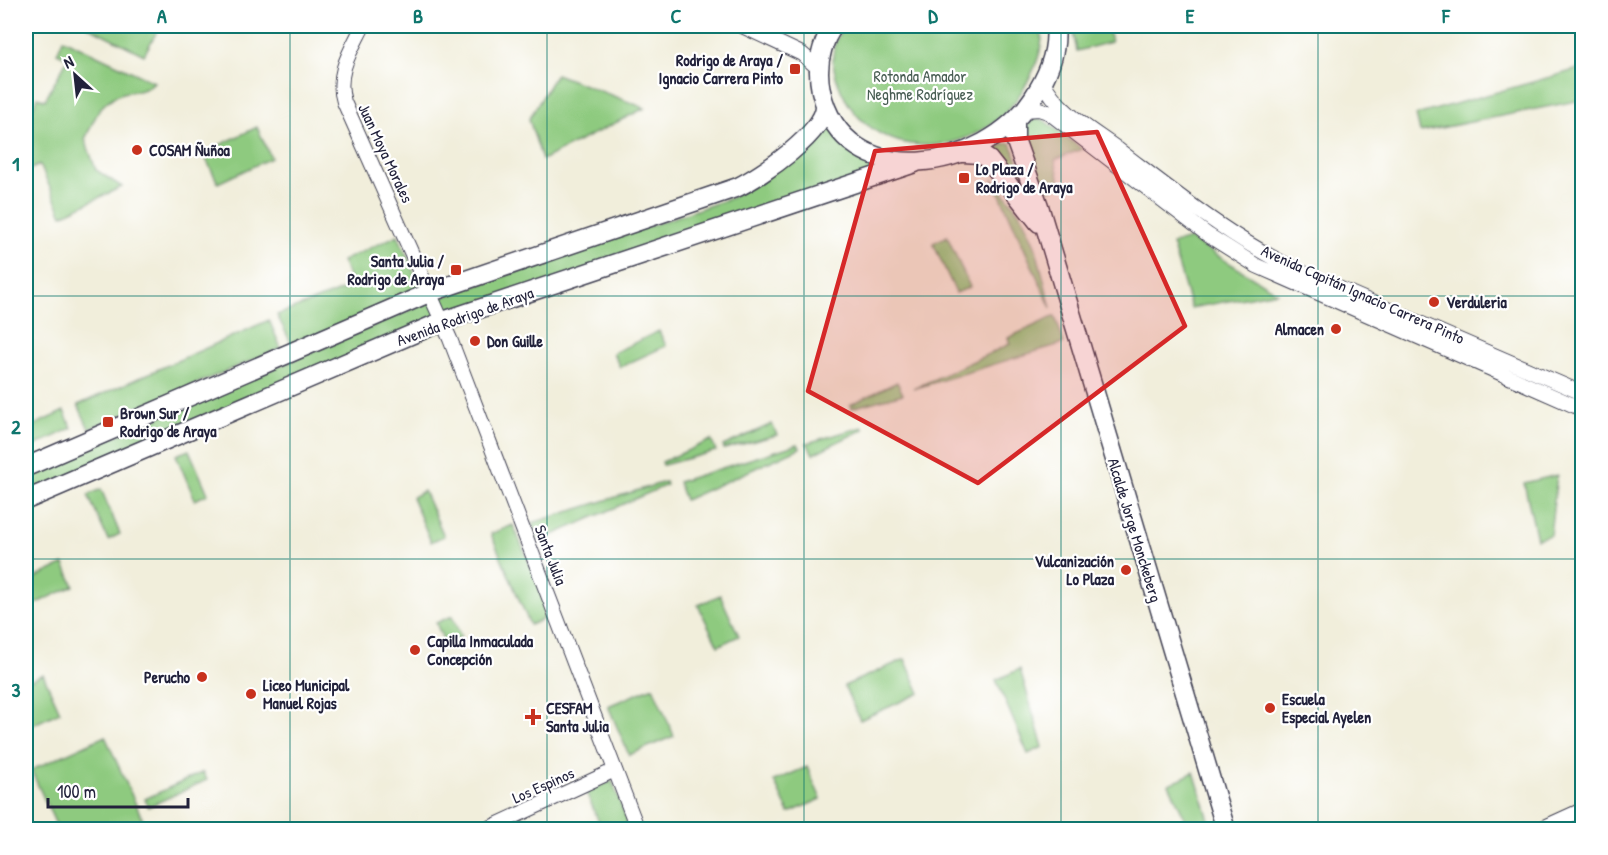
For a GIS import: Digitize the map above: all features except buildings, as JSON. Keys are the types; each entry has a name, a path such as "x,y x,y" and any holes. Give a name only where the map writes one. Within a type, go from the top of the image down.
{"main road":[{"path":"833,26 823,46 818,68 825,105 839,128 862,148 889,160 915,163 963,153 992,140 1020,116 1043,81 1054,49 1055,26"},
{"name":"Avenida Rodrigo de Araya","path":"26,467 431,292 748,182 780,159 818,126 824,117 825,105"},
{"name":"Alcalde Jorge Monckeberg","path":"1020,116 1016,140 1046,231 1226,830"},
{"name":"Alcalde Jorge Monckeberg","path":"963,153 978,153 989,160 1046,231"},
{"name":"Avenida Rodrigo de Araya","path":"26,500 443,321 915,163"}],"street":[{"name":"Juan Moya Morales","path":"363,26 343,70 342,96 431,292"},
{"path":"742,26 801,54 818,68"},
{"path":"779,26 800,26"},
{"name":"Avenida Capitán Ignacio Carrera Pinto","path":"1043,81 1054,99 1079,120 1215,223 1254,248 1299,271 1582,393"},
{"name":"Avenida Capitán Ignacio Carrera Pinto","path":"1020,116 1039,109 1048,112 1208,235 1264,270 1582,409"},
{"name":"Santa Julia","path":"431,292 638,830"},
{"name":"Los Espinos","path":"485,830 615,770"},
{"path":"1538,830 1582,810"}],"highlighted area":[{"path":"1097,132 1185,326 978,483 808,391 875,151"}],"green space":[{"path":"87,26 160,26 144,55"},
{"name":"Rotonda Amador Neghme Rodríguez","path":"844,26 1041,26 1042,41 1036,65 1029,79 1006,112 982,130 954,142 926,145 897,141 872,128 851,107 836,77 833,63 833,50"},
{"path":"1074,26 1107,26 1111,42 1077,51 1073,33"},
{"path":"63,39 154,82 145,89 120,94 107,102 98,113 85,139 96,170 122,187 62,215 40,165 26,171 26,120 38,97 45,100 68,58 57,53"},
{"path":"1582,68 1582,100 1420,132 1416,115"},
{"path":"556,74 645,108 542,160 529,119"},
{"path":"1042,119 1082,149 1055,160 1061,186 1045,191 1022,134 1032,120"},
{"path":"828,122 893,167 693,232 26,494 26,474 434,300 731,198 821,134"},
{"path":"257,127 271,158 218,183 203,153"},
{"path":"1011,143 1040,219 994,157 993,151 1004,144"},
{"path":"993,179 1022,216 1035,245 1051,308"},
{"path":"398,235 422,291 292,345 277,315 353,286 342,261"},
{"path":"947,236 970,287 956,293 933,243"},
{"path":"1190,239 1277,292 1191,308 1172,244"},
{"path":"1055,316 1064,343 913,389 1010,344 1008,338"},
{"path":"269,320 281,348 89,429 78,405"},
{"path":"659,331 666,346 620,367 613,353"},
{"path":"897,382 903,394 851,408 850,405"},
{"path":"64,411 72,428 28,449 26,429"},
{"path":"772,424 777,435 724,449 723,446"},
{"path":"862,427 864,429 813,454 807,443"},
{"path":"711,440 716,451 663,465 662,462"},
{"path":"798,444 800,448 685,500 678,482"},
{"path":"189,450 208,494 195,500 176,455"},
{"path":"1557,475 1550,535 1537,539 1524,483"},
{"path":"665,482 667,485 539,541 532,523"},
{"path":"101,489 120,534 108,540 88,495"},
{"path":"424,491 444,536 431,542 412,497"},
{"path":"513,525 552,615 530,625 491,534"},
{"path":"64,564 74,586 26,608 26,582"},
{"path":"720,595 739,636 718,646 698,605"},
{"path":"452,616 461,637 445,644 436,623"},
{"path":"905,659 920,693 860,720 844,686"},
{"path":"1020,669 1043,747 1028,754 996,680"},
{"path":"43,674 60,712 26,728 26,682"},
{"path":"653,687 674,736 629,755 608,706"},
{"path":"105,736 147,829 58,829 31,770"},
{"path":"807,767 821,799 789,813 774,781"},
{"path":"203,772 207,780 148,807 145,799"},
{"path":"1194,772 1212,829 1190,829 1169,784"},
{"path":"612,781 630,829 602,829 586,792"}],"place":[{"name":"Rodrigo de Araya / Ignacio Carrera Pinto","path":"795,69"},
{"name":"COSAM Ñuñoa","path":"137,150"},
{"name":"Lo Plaza / Rodrigo de Araya","path":"964,178"},
{"name":"Santa Julia / Rodrigo de Araya","path":"456,270"},
{"name":"Verduleria","path":"1434,302"},
{"name":"Almacen","path":"1336,329"},
{"name":"Don Guille","path":"475,341"},
{"name":"Brown Sur / Rodrigo de Araya","path":"108,422"},
{"name":"Vulcanización Lo Plaza","path":"1126,570"},
{"name":"Capilla Inmaculada Concepción","path":"415,650"},
{"name":"Perucho","path":"202,677"},
{"name":"Liceo Municipal Manuel Rojas","path":"251,694"},
{"name":"Escuela Especial Ayelen","path":"1270,708"},
{"name":"CESFAM Santa Julia","path":"533,717"}]}
